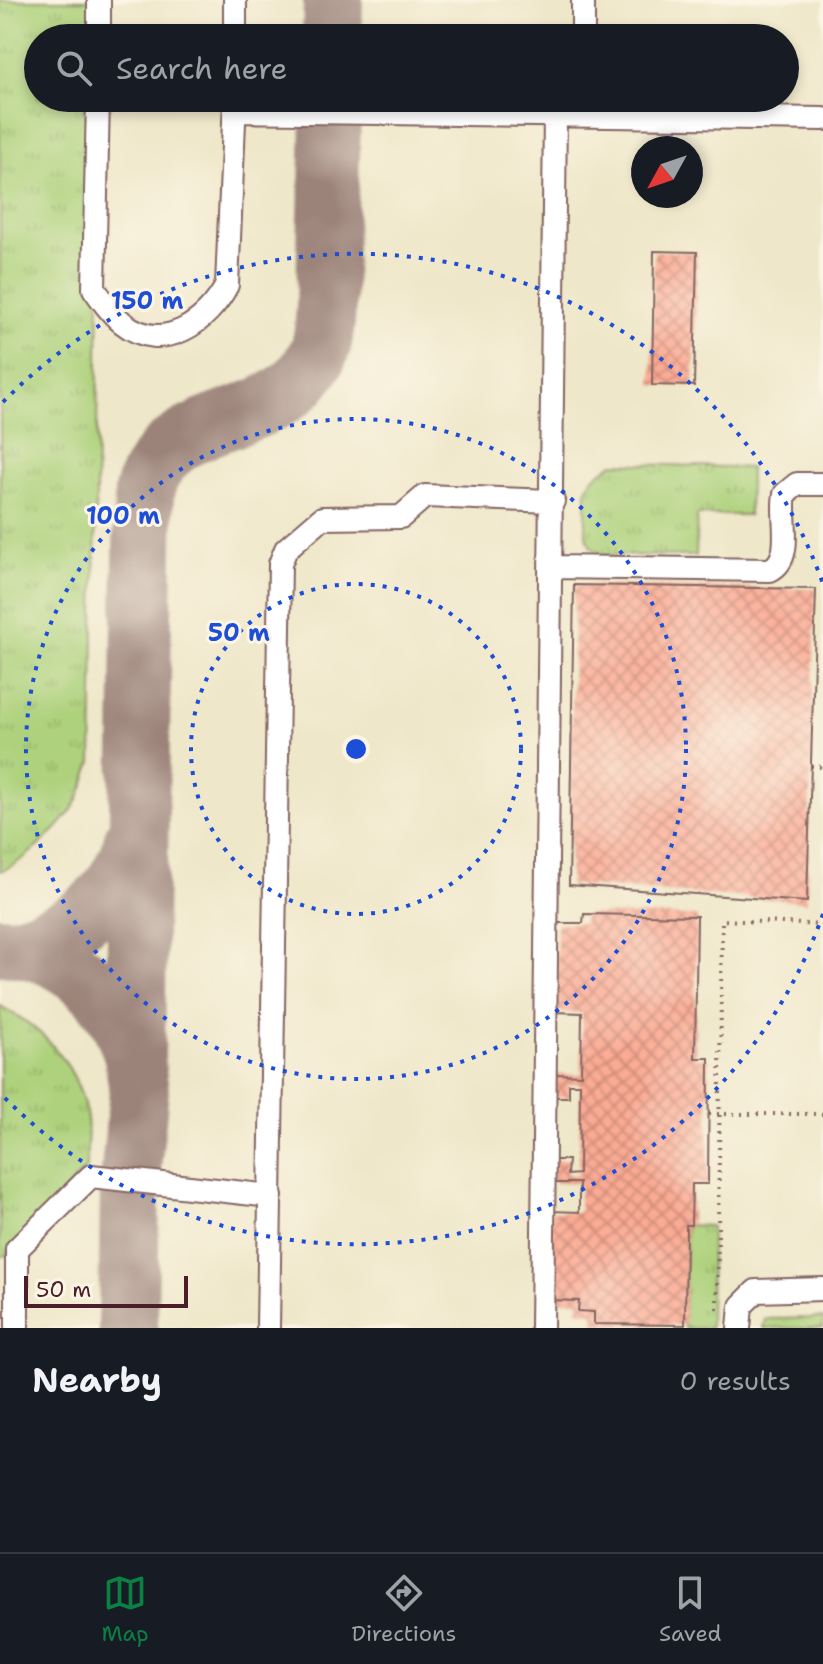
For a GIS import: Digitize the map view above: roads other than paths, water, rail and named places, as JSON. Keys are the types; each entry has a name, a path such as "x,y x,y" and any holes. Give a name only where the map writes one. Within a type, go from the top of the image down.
{"lane":[{"path":"99,0 99,24"},
{"path":"235,0 235,24"},
{"path":"583,0 583,24"},
{"path":"98,112 94,289 116,317 137,332 188,330 214,307 227,285 235,112"},
{"path":"519,112 559,112"},
{"path":"693,112 823,119"},
{"path":"542,1328 553,567 555,113"},
{"path":"553,567 770,570 779,565 784,554 785,494 797,484 823,484"},
{"path":"268,1328 280,564 283,554 322,518 401,517 425,496 553,501"},
{"path":"17,1328 17,1249 91,1176 271,1196"},
{"path":"739,1328 741,1306 756,1291 823,1289"}]}
